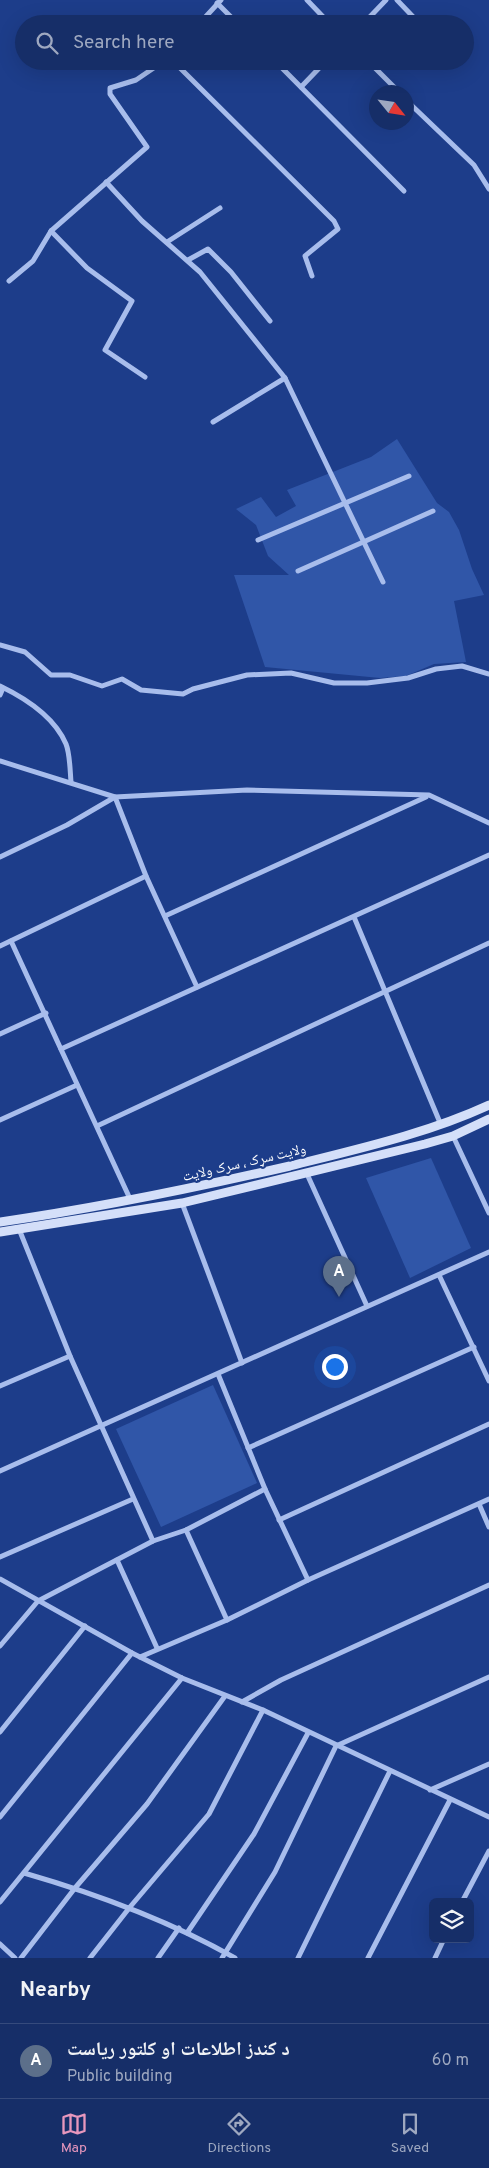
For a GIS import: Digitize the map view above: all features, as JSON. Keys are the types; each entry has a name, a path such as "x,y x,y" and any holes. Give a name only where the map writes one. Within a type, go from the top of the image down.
{"main road":[{"name":"ولایت سړک ، سرک ولایت","path":"0,1222 131,1201 335,1155 441,1125 489,1105"},
{"name":"ولایت سړک ، سرک ولایت","path":"0,1232 182,1203 307,1174 453,1136 489,1119"}],"street":[{"path":"307,0 321,15"},
{"path":"372,15 386,0"},
{"path":"397,0 411,15"},
{"path":"207,15 219,2 230,15"},
{"path":"9,281 33,261 51,231 147,147 110,94 110,88 136,80 151,70"},
{"path":"182,70 334,221 338,230 305,256 312,276"},
{"path":"284,70 404,191"},
{"path":"301,88 318,70"},
{"path":"377,70 392,85"},
{"path":"414,108 474,165 489,189"},
{"path":"106,182 142,221 188,260 285,378 383,582"},
{"path":"167,242 220,208"},
{"path":"51,231 86,268 132,301 105,350 145,377"},
{"path":"188,260 208,249 231,272 270,321"},
{"path":"213,422 285,378"},
{"path":"258,540 409,476"},
{"path":"298,571 433,511"},
{"path":"0,645 25,652 50,675 70,675 102,686 122,679 141,690 183,694 193,689 246,674 291,673 334,683 367,683 408,678 436,669 462,666 489,674"},
{"path":"0,695 2,687 29,701 54,727 66,744 71,782"},
{"path":"2,763 71,782 115,797 247,790 429,796 489,824"},
{"path":"165,916 429,796"},
{"path":"0,857 67,825 115,797"},
{"path":"115,797 146,876 197,987"},
{"path":"61,1049 489,855"},
{"path":"0,946 146,876"},
{"path":"354,917 441,1125"},
{"path":"11,941 46,1013 131,1201"},
{"path":"97,1126 489,943"},
{"path":"0,1034 46,1013"},
{"path":"0,1120 77,1085"},
{"path":"453,1136 489,1213"},
{"path":"307,1174 367,1306"},
{"path":"182,1203 242,1363"},
{"path":"19,1229 70,1356 153,1542"},
{"path":"0,1471 489,1252"},
{"path":"439,1275 489,1381"},
{"path":"248,1448 474,1347"},
{"path":"0,1386 70,1356"},
{"path":"218,1374 278,1520 308,1580"},
{"path":"278,1520 489,1424"},
{"path":"0,1646 38,1601 153,1542 186,1530 265,1489"},
{"path":"0,1557 133,1499"},
{"path":"140,1656 227,1620 308,1580 489,1499"},
{"path":"479,1504 489,1527"},
{"path":"186,1530 227,1620"},
{"path":"117,1560 157,1648"},
{"path":"0,1579 132,1653 182,1678 263,1710 489,1817"},
{"path":"242,1702 281,1680 489,1585"},
{"path":"0,1732 85,1626"},
{"path":"0,1817 132,1653"},
{"path":"222,1958 275,1872 336,1746 489,1677"},
{"path":"0,1902 182,1678"},
{"path":"21,1958 76,1888 147,1804 225,1696"},
{"path":"90,1958 130,1907 209,1814 263,1710"},
{"path":"187,1933 254,1834 308,1732"},
{"path":"430,1790 489,1764"},
{"path":"298,1958 390,1771"},
{"path":"368,1958 450,1800"},
{"path":"464,1898 489,1851"},
{"path":"24,1873 76,1888 130,1907 179,1928 235,1958"},
{"path":"158,1958 179,1928"},
{"path":"435,1958 442,1943"},
{"path":"0,1944 15,1958"}],"shaded area":[{"path":"397,439 437,503 449,512 459,530 472,569 484,595 454,601 466,662 434,664 406,676 380,678 265,667 234,575 289,575 268,556 256,525 236,509 261,497 276,517 296,506 287,490 371,457"},
{"path":"431,1158 471,1248 410,1278 366,1178"},
{"path":"213,1385 257,1483 161,1527 116,1429"}],"place":[{"name":"د کندز اطلاعات او کلتور ریاست","path":"339,1297"}]}
